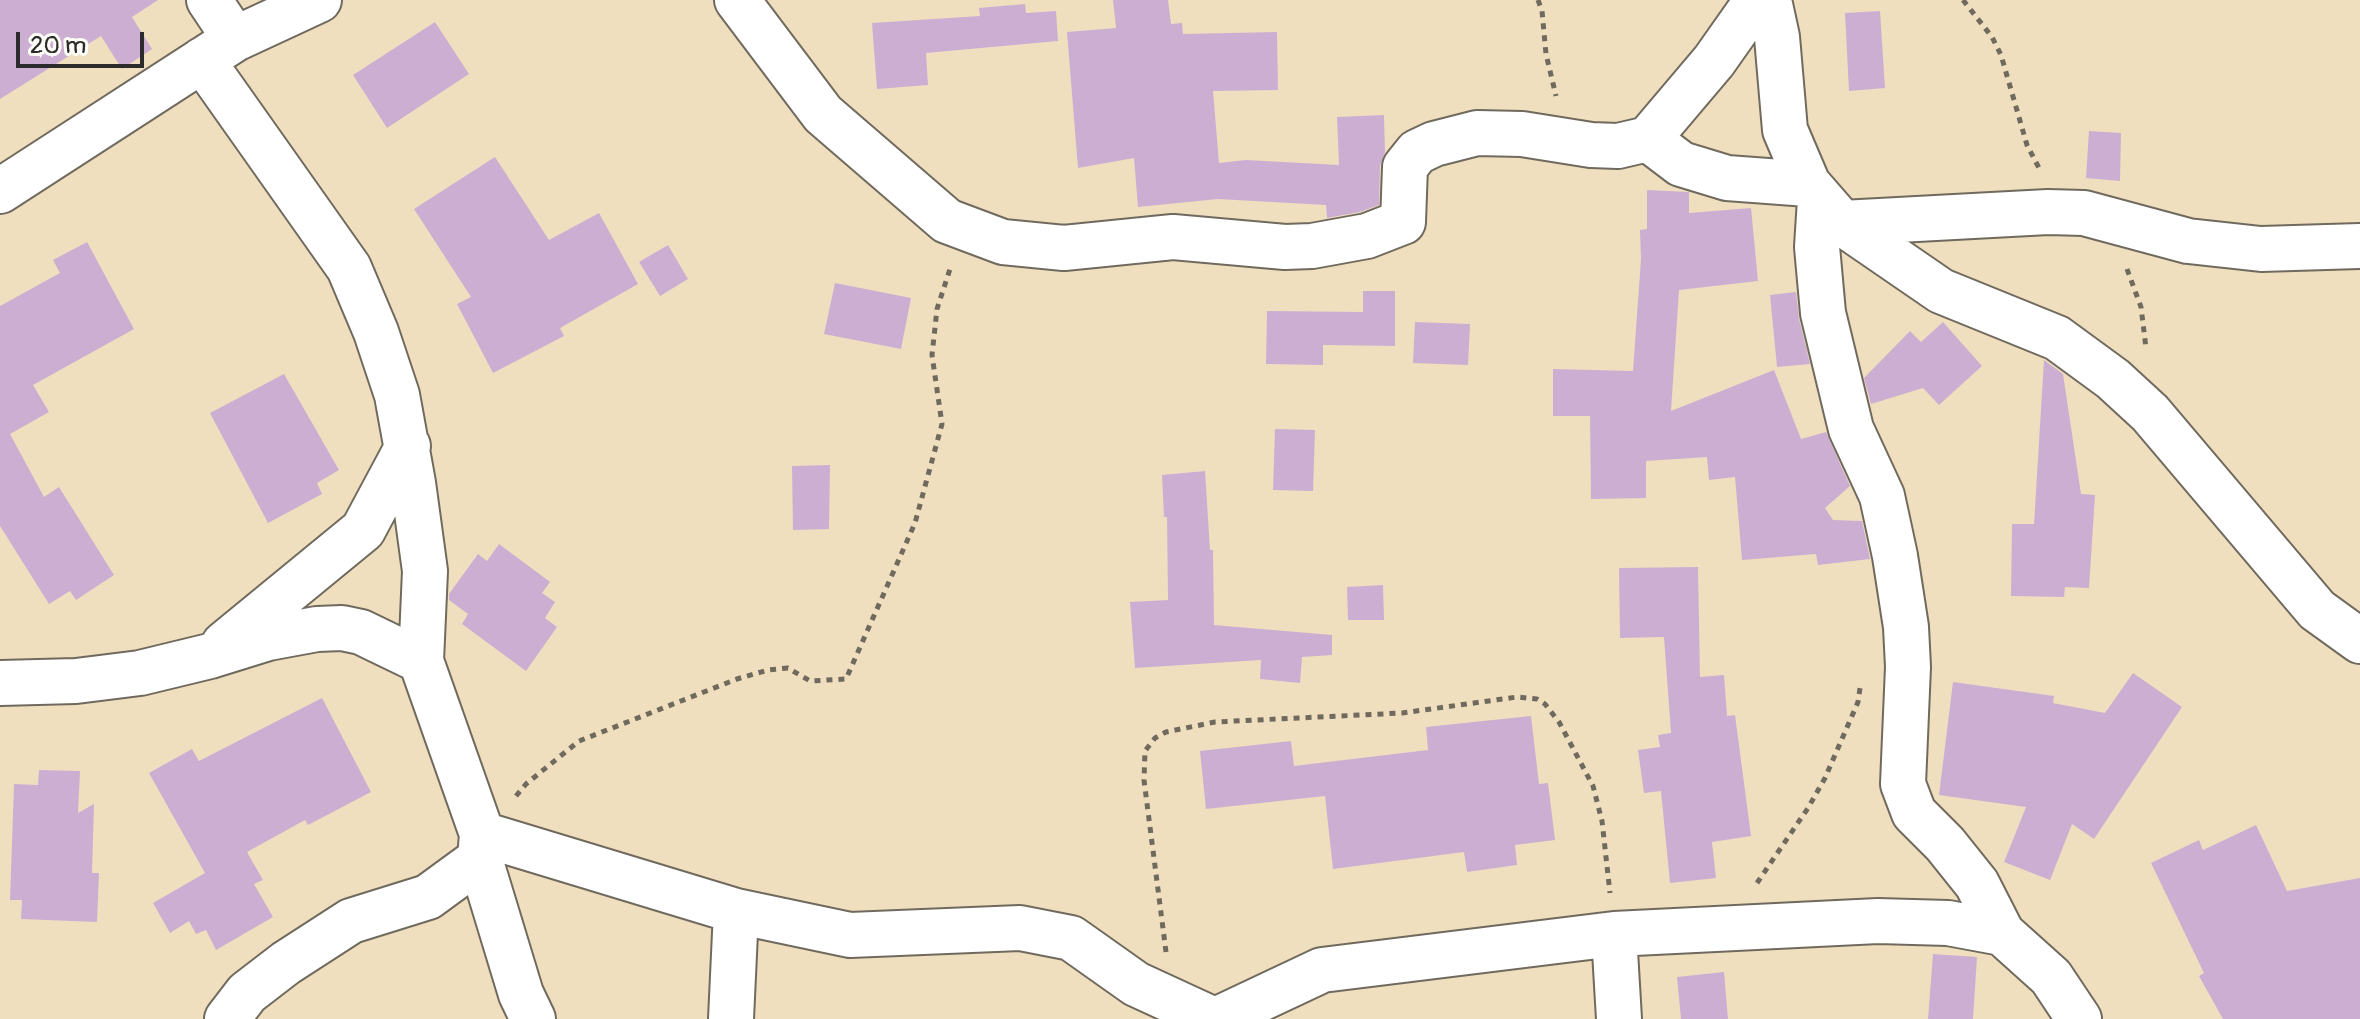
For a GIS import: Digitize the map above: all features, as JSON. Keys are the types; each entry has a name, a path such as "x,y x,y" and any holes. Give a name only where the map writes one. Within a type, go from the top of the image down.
{"street":[{"path":"209,0 218,49 349,268 397,395 408,446 425,571 421,661 481,846 521,994 533,1019"},
{"path":"0,191 218,49 319,0"},
{"path":"737,0 823,114 947,221 1003,242 1064,248 1173,237 1285,247 1312,246 1367,236 1403,222 1405,167 1417,152 1434,144 1477,133 1522,134 1618,146 1648,139 1714,61 1757,0"},
{"path":"1769,0 1777,37 1785,130 1823,202 1941,291 2057,338 2113,379 2150,413 2317,610 2360,641"},
{"path":"1648,139 1681,164 1823,202 2085,215 2188,241 2261,249 2360,246"},
{"path":"1823,202 1817,247 1823,313 1851,429 1882,496 1906,627 1908,667 1903,784 1914,813 1945,844 1977,884 2002,933 2051,977 2079,1019"},
{"path":"210,656 363,530 408,446"},
{"path":"0,683 107,678 152,671 296,631 342,628 361,632 421,661"},
{"path":"481,846 736,911 850,935 1020,928 1071,938 1136,984 1203,1014 1322,970 1614,934 1878,921 1948,923 2002,933"},
{"path":"227,1019 247,993 286,963 351,921 428,897 481,846"},
{"path":"731,1019 736,911"},
{"path":"1614,934 1619,1019"}],"path":[{"path":"1538,0 1546,54 1560,110 1591,145"},
{"path":"1963,0 1996,46 2027,145 2123,259 2141,307 2150,413"},
{"path":"481,846 526,784 579,741 715,687 768,670 788,668 810,681 846,679 915,523 942,424 932,355 937,309 964,227"},
{"path":"1730,928 1825,778 1858,702 1860,678"},
{"path":"1203,1014 1163,932 1144,780 1145,751 1155,738 1166,732 1201,724 1402,713 1517,697 1537,699 1550,710 1570,740 1596,794 1607,856 1614,934"}],"building":[{"path":"0,0 158,0 132,17 152,49 122,69 101,36 0,99"},
{"path":"1113,0 1168,0 1171,24 1182,23 1183,34 1277,32 1278,90 1213,91 1219,163 1246,160 1339,165 1337,117 1384,115 1385,152 1380,166 1379,205 1327,218 1326,205 1218,199 1138,207 1134,158 1078,168 1067,32 1116,28"},
{"path":"1025,4 1026,13 1056,11 1058,41 926,53 928,85 877,89 872,23 980,16 979,8"},
{"path":"1880,11 1885,88 1849,91 1845,13"},
{"path":"435,22 469,74 387,128 353,75"},
{"path":"2089,131 2121,133 2120,181 2086,178"},
{"path":"495,157 549,240 599,213 638,284 560,328 564,336 493,373 457,304 471,297 414,209"},
{"path":"1647,190 1689,192 1689,213 1751,208 1758,281 1679,290 1671,411 1774,370 1801,439 1826,432 1850,486 1825,508 1833,520 1862,521 1870,559 1818,565 1816,554 1742,560 1735,477 1709,480 1707,457 1646,461 1646,498 1591,499 1590,416 1553,416 1553,369 1633,371 1641,259 1640,230 1647,229"},
{"path":"87,242 134,329 33,385 49,412 10,434 44,497 59,487 114,575 76,600 70,591 49,604 0,526 0,306 60,273 53,260"},
{"path":"668,245 688,279 660,296 639,262"},
{"path":"835,283 911,298 901,349 824,334"},
{"path":"1363,291 1395,291 1395,346 1323,345 1323,365 1266,364 1267,311 1363,312"},
{"path":"1796,292 1810,364 1777,367 1770,295"},
{"path":"1415,322 1470,324 1468,365 1413,363"},
{"path":"1943,322 1982,366 1939,405 1923,388 1871,404 1864,378 1910,331 1921,342"},
{"path":"2044,360 2063,374 2081,494 2095,495 2089,588 2065,587 2064,597 2011,596 2012,524 2034,524"},
{"path":"284,374 339,470 317,483 322,494 268,523 210,413"},
{"path":"1275,429 1315,430 1313,491 1273,490"},
{"path":"830,465 829,529 793,530 792,466"},
{"path":"1205,471 1210,550 1213,550 1214,625 1332,635 1332,655 1302,657 1300,683 1260,679 1261,660 1135,668 1130,602 1168,600 1167,517 1164,517 1162,475"},
{"path":"499,544 550,582 542,593 555,602 545,618 557,627 526,671 462,624 468,614 449,600 449,594 478,554 487,561"},
{"path":"1698,567 1700,677 1724,675 1727,716 1735,715 1751,836 1712,842 1716,878 1670,883 1661,791 1644,793 1638,750 1660,747 1658,735 1671,733 1664,637 1620,638 1619,568"},
{"path":"1383,585 1384,620 1348,620 1347,587"},
{"path":"2133,673 2182,707 2094,839 2072,824 2050,880 2004,862 2026,807 1939,795 1953,682 2054,696 2053,703 2105,713"},
{"path":"322,698 371,792 308,825 305,820 247,852 263,880 254,884 273,917 216,950 206,930 196,934 189,921 170,933 153,903 205,873 149,773 192,749 199,761"},
{"path":"1531,716 1539,784 1548,783 1555,840 1515,845 1517,865 1467,872 1464,852 1333,869 1325,796 1206,809 1200,751 1291,741 1294,766 1428,750 1426,727"},
{"path":"39,770 80,771 78,813 94,804 92,873 99,873 97,922 21,919 22,900 10,900 14,784 38,785"},
{"path":"2256,825 2287,891 2360,878 2360,1019 2223,1019 2199,976 2204,973 2151,863 2199,840 2203,850"},
{"path":"1933,954 1977,957 1973,1019 1928,1019"},
{"path":"1724,972 1728,1019 1681,1019 1677,977"}]}
